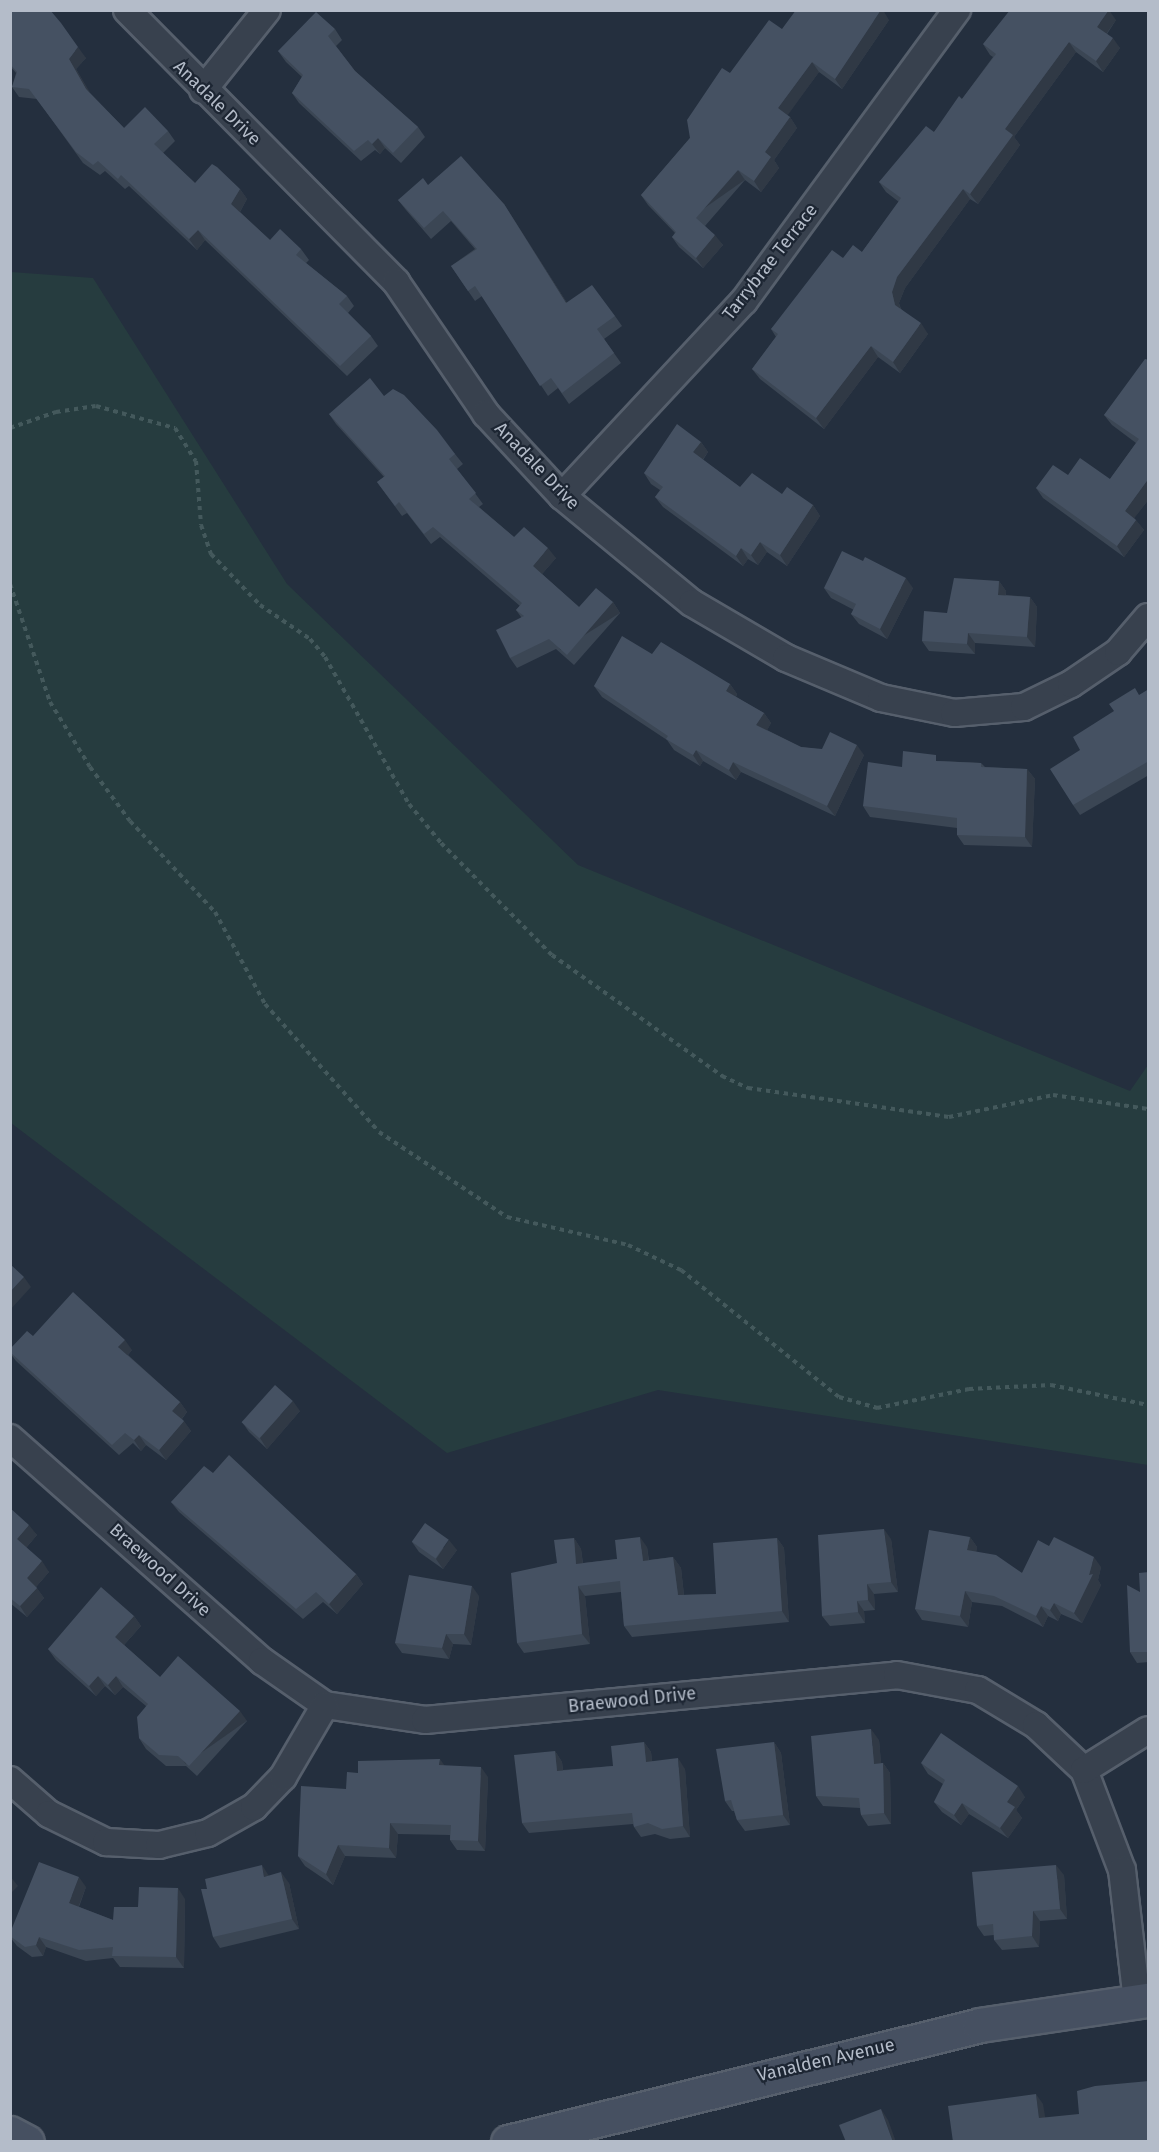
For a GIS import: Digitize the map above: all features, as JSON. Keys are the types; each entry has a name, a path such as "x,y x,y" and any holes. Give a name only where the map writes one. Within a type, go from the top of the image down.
{"main road":[{"name":"Vanalden Avenue","path":"508,2142 980,2025 1143,2001"},
{"path":"10,2133 27,2142"}],"street":[{"name":"Anadale Drive","path":"127,10 203,90 396,282 486,414 562,496 692,603 786,658 881,698 954,713 1024,707 1071,684 1118,652 1149,617"},
{"path":"203,90 267,10"},
{"name":"Tarrybrae Terrace","path":"562,496 744,301 957,10"},
{"name":"Braewood Drive","path":"10,1438 262,1661 325,1705 425,1720 897,1675 978,1690 1036,1725 1084,1770 1122,1870 1143,2001"},
{"path":"10,1780 49,1814 106,1842 159,1845 208,1833 254,1808 283,1777 325,1705"},
{"path":"1084,1770 1149,1730"}],"path":[{"path":"10,428 56,411 96,406 174,428 196,461 201,525 211,554 260,604 310,639 325,657 409,804 441,843 552,955 722,1076 748,1088 949,1117 1053,1095 1149,1109"},
{"path":"10,584 50,702 90,767 130,821 215,912 265,1004 379,1132 507,1217 628,1245 681,1270 839,1397 878,1408 969,1389 1051,1385 1149,1405"}],"green space":[{"path":"11,272 93,278 287,584 578,865 1130,1091 1148,1065 1148,1465 658,1390 447,1453 11,1123"}],"building":[{"path":"10,10 50,10 78,47 69,59 86,89 124,128 145,107 168,131 154,144 195,183 212,164 217,167 240,189 231,204 270,240 280,229 301,249 296,255 347,296 339,304 371,336 340,366 198,230 189,239 121,175 118,179 98,161 93,165 76,152 29,89 12,87 17,72 10,64"},
{"path":"796,10 881,10 835,79 812,62 778,108 790,117 765,152 771,157 754,181 738,170 696,218 715,235 696,258 672,237 676,232 641,195 690,138 687,120 722,68 730,73 769,20 782,29"},
{"path":"1010,10 1109,10 1097,27 1113,38 1096,61 1069,42 1005,129 1013,135 970,194 963,189 897,277 892,292 895,305 921,323 893,362 871,346 816,418 752,369 778,334 771,329 832,250 843,258 853,245 862,252 901,198 879,182 926,126 934,132 959,96 962,99 996,54 983,44"},
{"path":"316,12 335,29 328,36 355,71 418,127 393,153 378,138 372,144 368,140 354,151 292,93 303,75 278,51"},
{"path":"461,156 504,204 566,303 592,285 615,316 597,329 614,353 562,393 551,378 540,386 475,286 468,291 451,266 477,249 443,211 424,228 398,200 423,178 428,185"},
{"path":"1145,359 1149,360 1149,478 1125,511 1136,520 1117,546 1036,488 1053,465 1068,475 1080,458 1110,479 1139,439 1104,415"},
{"path":"370,378 384,396 393,389 404,395 437,430 455,454 449,459 476,493 469,499 514,537 524,527 548,548 533,566 579,607 596,588 613,602 567,655 549,639 510,658 496,630 524,616 516,610 522,603 433,527 424,534 399,502 395,506 377,482 385,476 329,414"},
{"path":"677,424 701,442 693,452 740,487 752,473 782,494 787,487 813,505 780,555 760,542 751,555 741,548 736,556 655,497 663,487 644,473"},
{"path":"842,551 863,561 865,557 906,578 880,629 851,614 856,604 824,588"},
{"path":"954,578 999,581 998,595 1030,597 1027,637 968,633 967,644 922,641 924,611 947,613"},
{"path":"622,636 652,654 661,642 730,684 726,691 764,713 756,725 801,747 822,749 830,732 857,745 827,806 733,762 729,770 696,750 693,755 666,739 668,736 594,686"},
{"path":"1135,688 1139,695 1149,689 1149,761 1073,805 1050,769 1080,750 1073,737 1114,711 1109,704"},
{"path":"903,751 936,755 936,761 981,763 981,767 1027,769 1025,837 957,835 957,818 863,806 868,762 902,767"},
{"path":"10,1264 24,1277 10,1292"},
{"path":"73,1292 125,1340 118,1347 180,1402 172,1411 184,1421 159,1450 139,1435 134,1440 125,1433 112,1445 10,1352 10,1349 27,1331 33,1336"},
{"path":"275,1385 293,1401 259,1438 242,1422"},
{"path":"229,1455 356,1574 329,1604 316,1592 296,1609 171,1502 204,1466 213,1473"},
{"path":"10,1508 29,1525 17,1539 42,1561 27,1578 37,1588 20,1606 10,1598"},
{"path":"425,1523 449,1540 436,1558 412,1542"},
{"path":"884,1529 891,1582 867,1584 868,1600 857,1601 858,1612 822,1616 818,1535"},
{"path":"929,1530 970,1537 967,1550 996,1555 1022,1573 1038,1540 1049,1546 1054,1537 1094,1557 1089,1575 1093,1574 1074,1613 1054,1603 1050,1610 1041,1606 1036,1616 994,1596 965,1591 960,1616 915,1609"},
{"path":"640,1537 643,1561 673,1557 678,1595 716,1594 713,1543 777,1538 782,1611 624,1626 620,1581 578,1586 582,1634 517,1643 511,1573 557,1563 554,1540 574,1538 576,1564 617,1559 615,1540"},
{"path":"1149,1572 1149,1652 1130,1652 1127,1585 1140,1592 1139,1573"},
{"path":"409,1575 472,1586 464,1634 446,1634 442,1648 395,1643"},
{"path":"101,1587 134,1616 115,1637 160,1677 178,1656 240,1711 189,1766 178,1756 159,1755 139,1738 137,1717 148,1704 116,1676 108,1685 98,1676 89,1686 48,1649"},
{"path":"871,1729 874,1764 883,1763 884,1813 861,1815 859,1798 816,1796 811,1736"},
{"path":"941,1733 1018,1786 1007,1802 1015,1807 1000,1828 962,1803 954,1815 934,1802 945,1780 921,1763"},
{"path":"644,1742 646,1762 678,1758 683,1826 662,1829 648,1823 634,1827 632,1813 522,1823 514,1755 555,1751 557,1771 613,1766 611,1746"},
{"path":"774,1742 783,1815 737,1820 731,1800 725,1801 716,1749"},
{"path":"440,1759 439,1765 481,1767 478,1841 450,1840 451,1825 390,1823 389,1848 338,1845 326,1874 298,1856 301,1786 346,1789 347,1772 358,1773 358,1761"},
{"path":"39,1862 79,1877 69,1903 113,1920 114,1907 138,1907 139,1887 178,1888 176,1957 112,1956 113,1947 79,1950 39,1937 36,1945 25,1947 10,1936 10,1933"},
{"path":"262,1865 264,1877 281,1872 292,1919 213,1937 201,1889 207,1889 205,1879"},
{"path":"1056,1865 1060,1909 1033,1911 1032,1936 994,1940 993,1924 977,1926 972,1872"},
{"path":"1149,2081 1149,2142 953,2142 948,2106 1036,2094 1039,2118 1079,2114 1077,2091 1095,2086"},
{"path":"881,2109 893,2142 846,2142 839,2125"}]}
